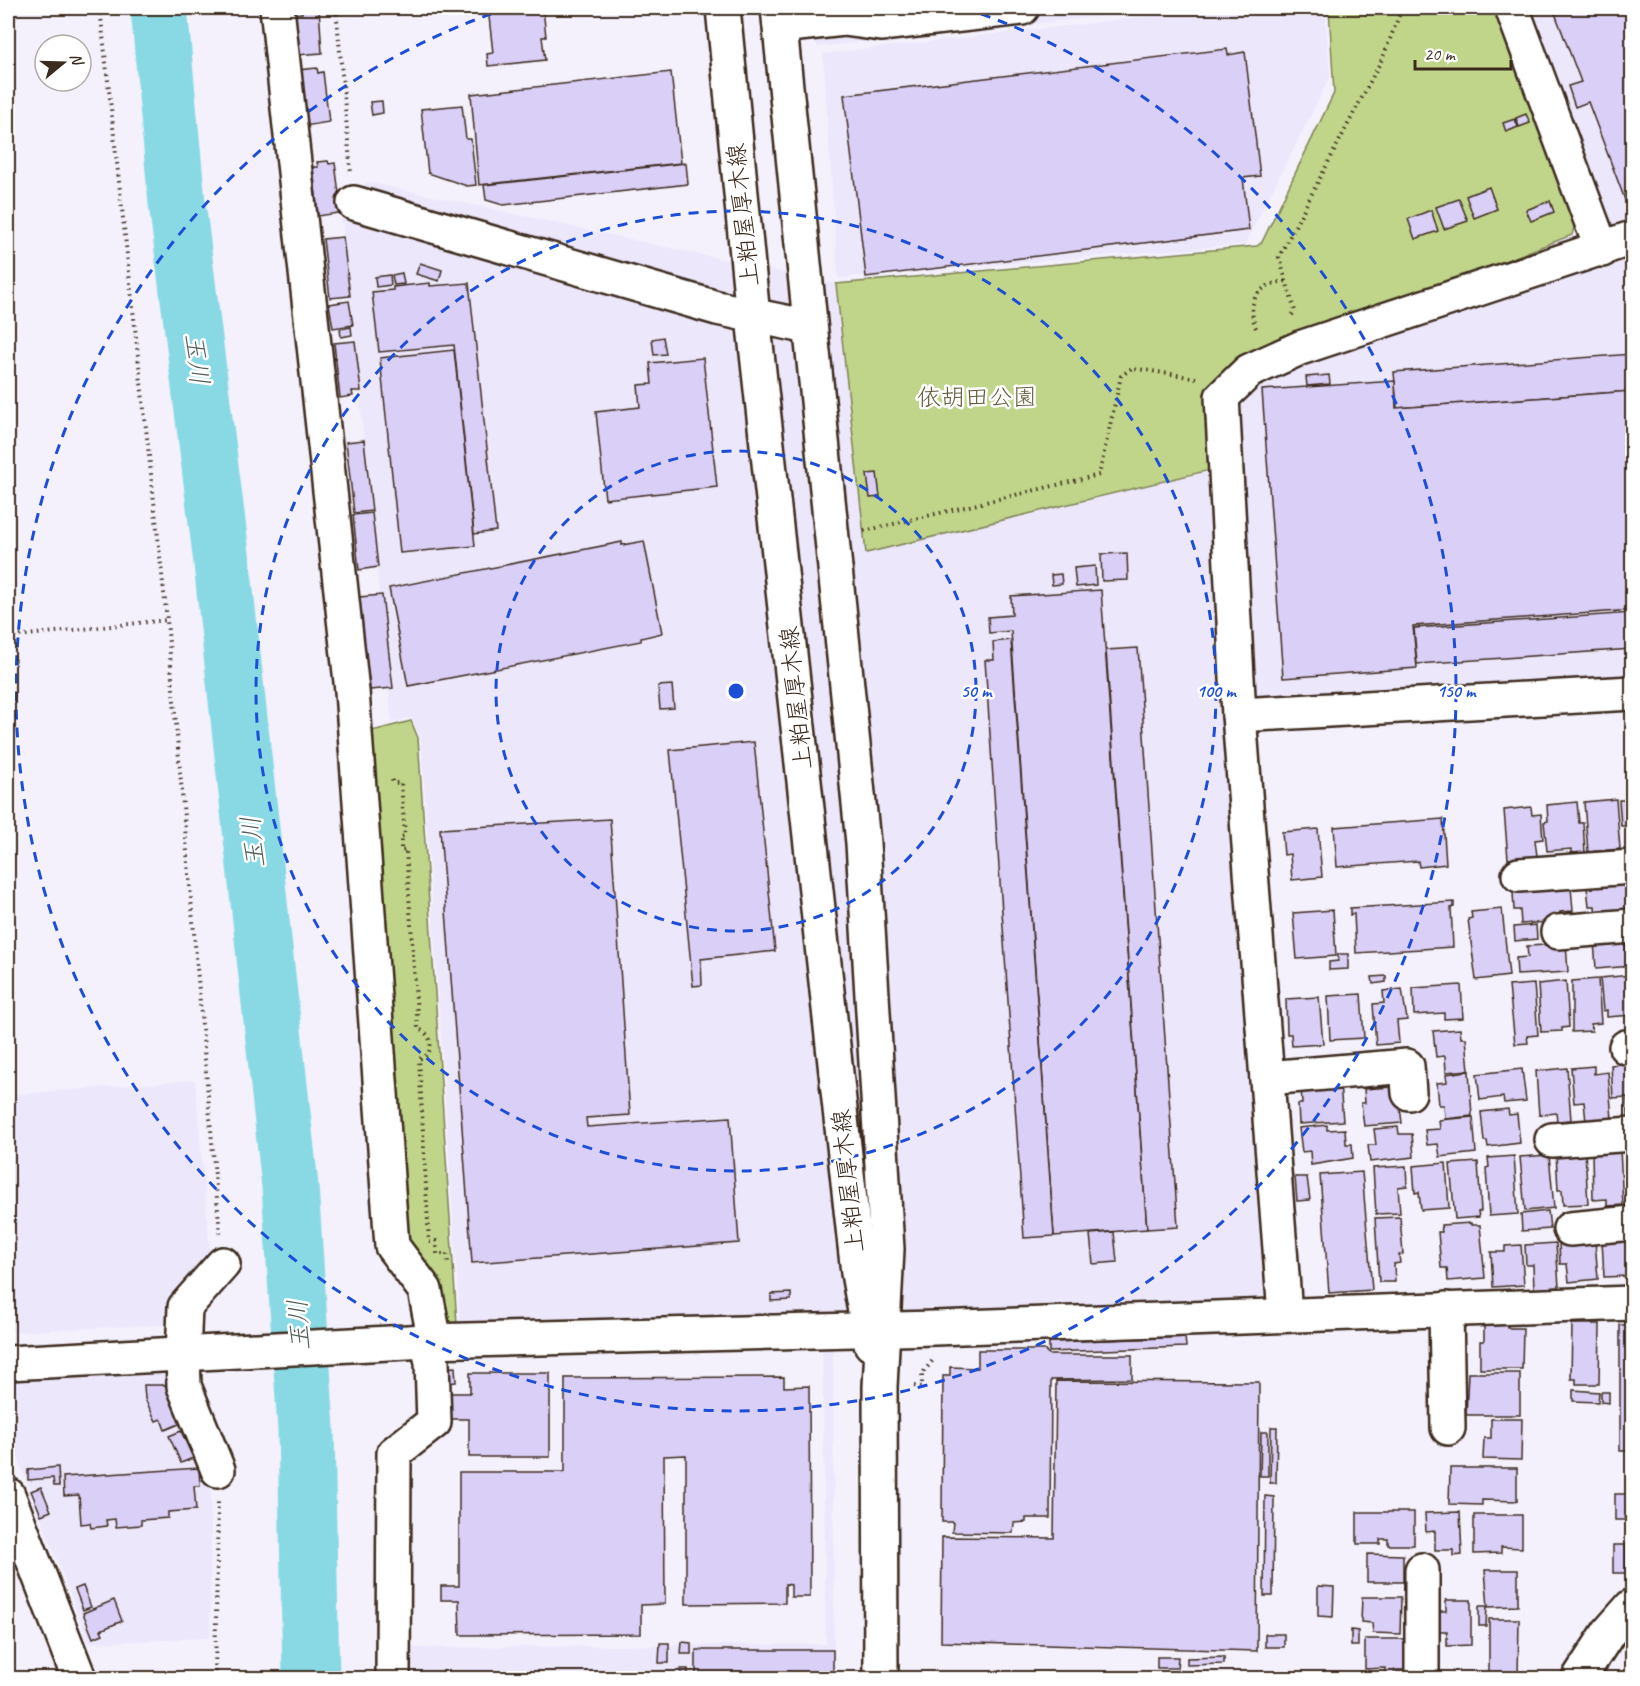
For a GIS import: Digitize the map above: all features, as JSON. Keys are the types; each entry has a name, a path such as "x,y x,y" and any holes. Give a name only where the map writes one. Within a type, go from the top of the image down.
{"street":[{"path":"277,8 352,692 392,1246 425,1290 432,1326 418,1342"},
{"name":"上粕屋厚木線","path":"723,8 753,318 857,1262 876,1330 880,1387 881,1678"},
{"path":"779,17 844,19 881,24 1022,8"},
{"path":"1512,8 1602,250"},
{"name":"上粕屋厚木線","path":"779,17 809,327 834,539 863,843 887,1249 876,1330"},
{"path":"354,203 753,318 809,327"},
{"path":"1285,1314 1239,715 1222,397 1249,371 1300,348 1602,250 1632,238"},
{"path":"1239,715 1632,693"},
{"path":"1519,875 1632,867"},
{"path":"1558,932 1632,926"},
{"path":"1267,1078 1407,1066 1409,1093"},
{"path":"1552,1140 1632,1134"},
{"path":"1570,1229 1632,1223"},
{"path":"218,1470 183,1386 189,1355 185,1308 223,1264"},
{"path":"8,1363 418,1342 876,1330 1632,1303"},
{"path":"1446,1309 1448,1428"},
{"path":"393,1678 394,1453 434,1422 432,1362 418,1342"},
{"path":"8,1495 79,1678"},
{"path":"1422,1570 1422,1678"},
{"path":"1579,1678 1609,1632 1632,1606"}],"path":[{"path":"100,8 167,620 223,1264"},
{"path":"336,8 354,203"},
{"path":"1288,320 1295,311 1279,257 1383,57 1402,8"},
{"path":"1256,328 1253,321 1254,303 1262,287 1274,282 1287,281"},
{"path":"1249,334 1256,328 1264,329"},
{"path":"834,539 1099,475 1121,376 1132,368 1204,379"},
{"path":"8,637 167,620"},
{"path":"357,771 382,769 383,777 392,776 393,783 400,783 405,836 400,837 401,851 406,850 418,1029 428,1036 431,1043 427,1055 419,1059 429,1242 436,1241 437,1254 447,1254 448,1276"},
{"path":"914,1386 922,1387 922,1374 936,1355"},
{"path":"215,1678 218,1470"}],"shaded area":[{"path":"812,8 1177,8 817,47"},
{"path":"1222,8 1325,8 1330,77 1245,244 838,278 823,54"},
{"path":"1531,8 1632,8 1632,680 1226,700 1266,1297 833,1314 834,1678 404,1678 404,1648 826,1644 822,1317 460,1323 421,739 412,718 392,722 341,211 367,182 836,284 866,552 1243,463 1240,411 1252,386 1612,248"},
{"path":"195,1080 211,1263 176,1324 8,1332 8,1095"},
{"path":"177,1373 211,1473 210,1638 89,1643 8,1432 8,1380 21,1375"}],"green space":[{"name":"依胡田公園","path":"1329,8 1502,8 1579,209 1572,235 1238,363 1210,470 866,553 836,284 1257,246 1262,242 1334,93"},
{"path":"411,721 418,738 457,1324 436,1324 404,1255 372,731"}],"building":[{"path":"301,8 319,8 322,53 296,55 293,14 302,13"},
{"path":"488,8 543,8 546,37 542,37 545,60 488,66 487,54 493,53"},
{"path":"1553,8 1629,8 1632,18 1632,213 1630,213 1588,102 1575,107 1568,86 1581,82"},
{"path":"1227,49 1228,55 1245,52 1260,176 1243,178 1249,230 866,277 844,95"},
{"path":"317,68 318,73 323,72 329,122 305,126 298,70"},
{"path":"671,72 681,163 479,185 471,94"},
{"path":"382,101 383,113 372,115 370,102"},
{"path":"462,105 466,139 471,139 476,185 467,186 428,173 421,109"},
{"path":"1526,114 1530,123 1519,127 1516,118"},
{"path":"1515,119 1518,127 1506,132 1503,123"},
{"path":"328,161 329,164 335,163 341,209 338,209 339,213 318,216 313,167 318,167 317,162"},
{"path":"686,163 688,184 503,205 486,200 484,185"},
{"path":"1489,187 1497,209 1474,218 1466,196"},
{"path":"1459,199 1468,221 1444,229 1436,207"},
{"path":"1550,201 1554,212 1531,221 1526,210"},
{"path":"1431,210 1438,231 1415,239 1408,219"},
{"path":"343,237 350,296 330,298 323,239"},
{"path":"420,263 442,270 439,281 416,274"},
{"path":"402,273 404,284 394,285 392,275"},
{"path":"390,275 391,285 376,287 375,277"},
{"path":"430,283 430,286 469,283 496,531 474,534 454,345 379,352 372,292"},
{"path":"349,301 353,325 333,328 329,304"},
{"path":"351,327 352,335 341,337 340,329"},
{"path":"663,337 666,354 654,355 652,339"},
{"path":"355,341 361,391 352,391 353,396 340,398 334,343"},
{"path":"454,350 475,546 400,553 380,358"},
{"path":"1632,354 1632,391 1397,408 1394,372"},
{"path":"703,358 717,487 605,499 596,412 640,407 638,385 652,384 650,363"},
{"path":"1329,375 1330,384 1307,386 1306,377"},
{"path":"1395,381 1396,408 1632,391 1632,610 1413,626 1417,668 1283,678 1262,390"},
{"path":"364,440 372,511 354,513 346,442"},
{"path":"877,473 880,497 870,498 867,474"},
{"path":"372,513 378,567 359,570 353,515"},
{"path":"644,541 662,633 641,638 641,641 408,686 389,588 622,542 622,545"},
{"path":"1127,553 1128,580 1102,581 1101,554"},
{"path":"1095,566 1096,585 1076,587 1074,568"},
{"path":"1061,574 1062,584 1052,585 1051,575"},
{"path":"1101,590 1147,1229 1054,1236 1011,631 989,633 988,617 1012,615 1011,596"},
{"path":"382,595 393,688 370,690 359,597"},
{"path":"1632,613 1632,649 1417,664 1414,628"},
{"path":"1011,640 1054,1236 1024,1238 985,660 994,660 993,642"},
{"path":"1138,648 1178,1227 1147,1229 1106,650"},
{"path":"672,685 674,708 660,709 658,686"},
{"path":"754,742 775,951 701,959 702,985 693,986 670,750"},
{"path":"1616,799 1620,849 1588,852 1584,802"},
{"path":"1619,800 1630,800 1632,826 1621,826"},
{"path":"1577,802 1579,823 1583,823 1585,853 1572,853 1572,849 1547,851 1544,822 1548,821 1547,805"},
{"path":"1531,807 1532,815 1541,814 1543,839 1535,840 1537,856 1508,859 1504,810"},
{"path":"610,819 630,1115 586,1118 587,1127 730,1117 739,1243 472,1263 440,829"},
{"path":"1443,819 1446,864 1419,867 1418,861 1337,867 1334,827"},
{"path":"1318,829 1322,877 1292,880 1290,854 1284,855 1282,832"},
{"path":"1632,884 1632,915 1596,916 1595,906 1589,906 1587,887"},
{"path":"1571,887 1573,911 1560,912 1561,921 1521,924 1520,910 1514,910 1513,892"},
{"path":"1454,902 1454,907 1451,908 1453,947 1356,953 1354,914 1350,915 1350,908"},
{"path":"1502,909 1509,976 1476,980 1468,919 1472,918 1471,912"},
{"path":"1333,910 1336,956 1297,959 1293,913"},
{"path":"1536,925 1537,939 1515,941 1514,927"},
{"path":"1625,939 1626,952 1632,952 1632,966 1596,969 1594,941"},
{"path":"1566,944 1568,972 1517,975 1516,958 1528,957 1527,946"},
{"path":"1338,954 1348,954 1348,969 1329,970 1329,962 1338,961"},
{"path":"1632,975 1632,1015 1607,1017 1607,1010 1603,1011 1600,978"},
{"path":"1386,976 1386,982 1373,984 1372,977"},
{"path":"1598,979 1601,1023 1591,1024 1592,1031 1572,1032 1572,981"},
{"path":"1566,981 1569,1027 1562,1028 1562,1031 1541,1032 1538,984"},
{"path":"1534,984 1538,1035 1527,1036 1528,1043 1515,1044 1509,986"},
{"path":"1461,985 1463,1018 1444,1019 1444,1013 1414,1015 1413,988"},
{"path":"1402,989 1407,1020 1397,1021 1399,1043 1376,1045 1373,1004 1384,1003 1383,991"},
{"path":"1361,994 1364,1038 1330,1040 1328,996"},
{"path":"1319,997 1323,1044 1292,1046 1291,1034 1287,1034 1286,999"},
{"path":"1460,1029 1461,1038 1466,1038 1469,1070 1446,1072 1445,1056 1436,1057 1433,1031"},
{"path":"1632,1063 1632,1113 1628,1114 1627,1097 1613,1098 1611,1065"},
{"path":"1594,1066 1594,1074 1608,1072 1612,1119 1586,1122 1584,1102 1574,1103 1571,1068"},
{"path":"1567,1068 1571,1120 1557,1121 1556,1113 1539,1115 1536,1071"},
{"path":"1522,1069 1526,1101 1504,1103 1503,1097 1480,1100 1477,1074"},
{"path":"1469,1071 1472,1116 1445,1119 1444,1105 1439,1105 1437,1083 1447,1082 1446,1074"},
{"path":"1340,1083 1343,1121 1299,1124 1298,1104 1302,1104 1301,1085"},
{"path":"1392,1087 1399,1099 1402,1123 1364,1126 1361,1103 1365,1103 1364,1089"},
{"path":"1508,1109 1509,1115 1517,1114 1520,1143 1488,1147 1487,1141 1484,1141 1481,1112"},
{"path":"1473,1117 1476,1153 1440,1157 1438,1144 1427,1145 1425,1130 1440,1129 1439,1120"},
{"path":"1327,1125 1327,1130 1345,1129 1346,1144 1352,1144 1353,1158 1311,1165 1310,1151 1302,1152 1299,1128"},
{"path":"1398,1127 1399,1134 1412,1134 1414,1157 1370,1162 1368,1145 1376,1145 1374,1129"},
{"path":"1632,1149 1632,1198 1629,1199 1625,1150"},
{"path":"1620,1150 1623,1205 1607,1206 1607,1199 1593,1200 1592,1151"},
{"path":"1585,1151 1588,1204 1563,1205 1562,1190 1558,1190 1556,1153"},
{"path":"1549,1155 1554,1208 1525,1211 1520,1157"},
{"path":"1514,1156 1518,1214 1489,1216 1486,1168 1489,1167 1488,1158"},
{"path":"1478,1162 1481,1211 1478,1212 1479,1217 1455,1219 1450,1164"},
{"path":"1446,1163 1449,1208 1421,1210 1419,1192 1415,1193 1413,1166"},
{"path":"1406,1166 1407,1186 1398,1187 1400,1213 1376,1214 1373,1168"},
{"path":"1362,1172 1372,1290 1329,1293 1320,1175"},
{"path":"1295,1177 1307,1177 1310,1200 1297,1201"},
{"path":"1548,1211 1550,1229 1522,1231 1521,1214"},
{"path":"1400,1217 1403,1254 1399,1255 1400,1263 1394,1264 1395,1282 1379,1282 1375,1218"},
{"path":"1471,1223 1471,1225 1480,1225 1485,1278 1448,1281 1447,1268 1441,1268 1438,1232 1442,1232 1441,1225"},
{"path":"1114,1232 1117,1262 1093,1264 1090,1234"},
{"path":"1628,1238 1631,1269 1628,1270 1628,1276 1604,1277 1602,1240"},
{"path":"1595,1240 1598,1279 1569,1282 1567,1264 1560,1264 1559,1243"},
{"path":"1556,1243 1559,1287 1534,1289 1533,1265 1526,1265 1525,1245"},
{"path":"1521,1245 1524,1285 1493,1287 1491,1252 1505,1252 1505,1246"},
{"path":"791,1293 791,1300 771,1301 771,1294"},
{"path":"1572,1324 1600,1324 1599,1384 1576,1384 1576,1379 1571,1379"},
{"path":"1508,1325 1508,1328 1523,1328 1522,1369 1480,1369 1480,1341 1484,1341 1484,1326"},
{"path":"1620,1325 1632,1325 1632,1451 1620,1451"},
{"path":"1185,1337 1186,1347 1049,1352 1049,1342"},
{"path":"978,1350 1044,1350 1050,1355 1132,1355 1132,1379 1051,1380 1050,1518 1026,1518 1026,1522 1014,1523 1013,1533 952,1532 953,1522 942,1522 943,1376 950,1376 950,1367 978,1368"},
{"path":"455,1367 456,1382 445,1383 444,1368"},
{"path":"470,1373 550,1373 550,1457 469,1457 469,1419 448,1419 448,1393 470,1393"},
{"path":"1468,1373 1520,1373 1520,1415 1466,1415"},
{"path":"784,1377 784,1387 809,1386 810,1597 791,1597 791,1585 785,1584 785,1603 686,1604 686,1455 664,1456 665,1604 641,1605 641,1634 460,1635 459,1600 441,1600 441,1586 459,1586 459,1472 565,1472 565,1378"},
{"path":"1056,1381 1259,1382 1257,1651 941,1642 942,1537 1054,1538"},
{"path":"144,1385 171,1385 184,1422 165,1430 161,1419 156,1421 145,1399"},
{"path":"1573,1390 1599,1392 1598,1402 1573,1401"},
{"path":"1601,1392 1609,1392 1609,1403 1601,1402"},
{"path":"1491,1419 1522,1419 1521,1460 1483,1459 1484,1438 1491,1438"},
{"path":"1271,1427 1277,1427 1276,1483 1270,1483"},
{"path":"181,1431 193,1458 181,1463 169,1436"},
{"path":"1261,1432 1268,1432 1268,1476 1260,1476"},
{"path":"58,1467 59,1486 54,1486 53,1478 28,1480 28,1470"},
{"path":"199,1468 200,1486 194,1486 196,1510 168,1512 168,1518 141,1520 141,1525 116,1527 115,1519 106,1520 107,1526 91,1528 90,1523 81,1524 79,1495 64,1496 63,1477"},
{"path":"1450,1468 1517,1468 1517,1501 1482,1500 1482,1505 1449,1504"},
{"path":"41,1487 51,1511 41,1515 31,1491"},
{"path":"1615,1494 1632,1494 1632,1520 1615,1520"},
{"path":"1265,1496 1274,1497 1273,1596 1264,1596"},
{"path":"1357,1512 1414,1512 1414,1545 1388,1545 1388,1539 1380,1539 1380,1544 1357,1544"},
{"path":"1460,1512 1462,1555 1453,1556 1453,1550 1435,1550 1435,1531 1426,1532 1425,1513"},
{"path":"1474,1515 1522,1515 1522,1548 1501,1547 1501,1553 1474,1554"},
{"path":"1613,1545 1626,1545 1626,1573 1613,1573"},
{"path":"1367,1554 1403,1555 1403,1582 1367,1582"},
{"path":"1485,1570 1518,1570 1518,1606 1488,1607"},
{"path":"83,1586 91,1607 83,1610 75,1589"},
{"path":"1318,1586 1334,1587 1333,1617 1318,1616"},
{"path":"1362,1597 1401,1597 1400,1634 1373,1633 1372,1623 1361,1622"},
{"path":"114,1600 122,1621 101,1630 103,1634 93,1638 83,1613"},
{"path":"1446,1600 1471,1600 1471,1645 1447,1646 1447,1631 1440,1631 1440,1611 1446,1611"},
{"path":"1479,1606 1487,1606 1486,1626 1479,1626"},
{"path":"1489,1619 1519,1619 1518,1677 1489,1677"},
{"path":"1351,1630 1358,1631 1358,1646 1351,1646"},
{"path":"1265,1634 1284,1634 1284,1647 1265,1647"},
{"path":"1365,1639 1410,1639 1409,1670 1395,1670 1394,1677 1385,1676 1385,1668 1365,1669"},
{"path":"682,1642 691,1643 691,1654 681,1654"},
{"path":"660,1643 669,1643 669,1663 659,1663"},
{"path":"696,1650 833,1650 833,1678 696,1678"},
{"path":"1157,1657 1178,1657 1177,1668 1157,1668"},
{"path":"1224,1657 1224,1664 1187,1665 1187,1658"},
{"path":"681,1669 688,1669 688,1678 681,1678"}],"waterway":[{"name":"玉川","path":"159,8 177,203 221,554 290,1186 306,1429 311,1678"}]}
